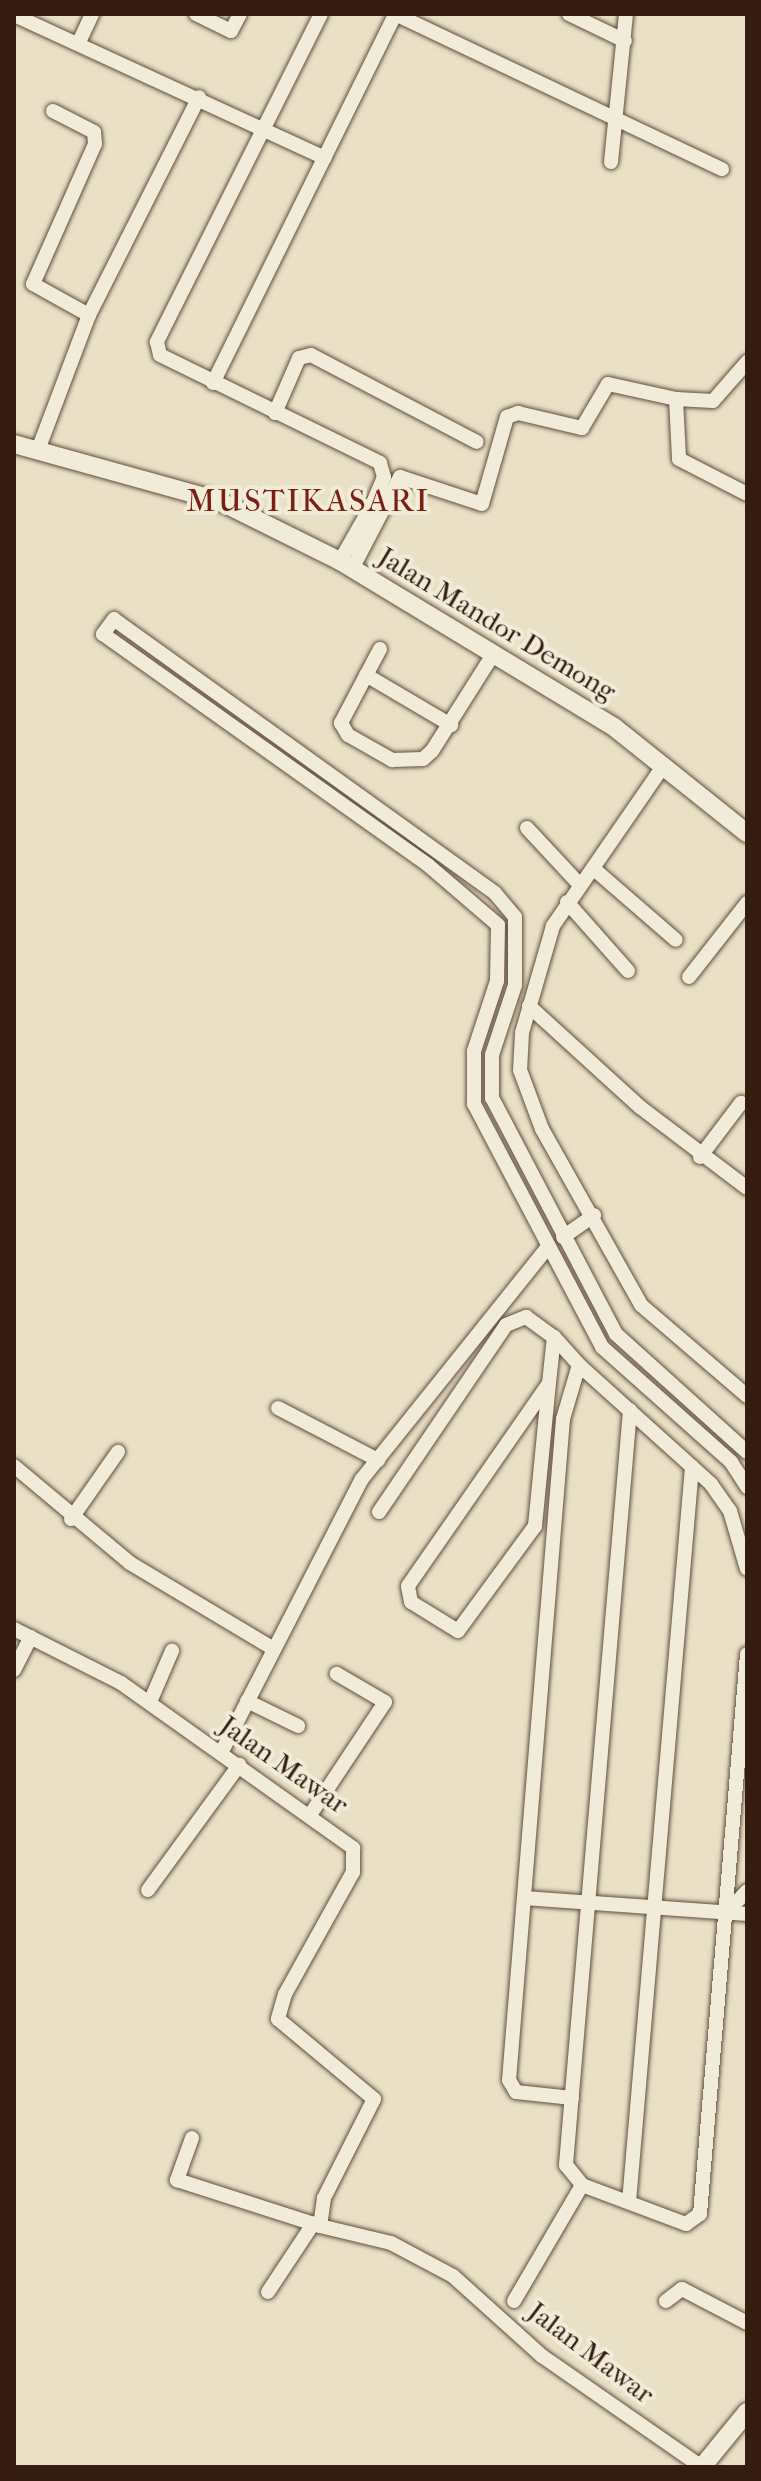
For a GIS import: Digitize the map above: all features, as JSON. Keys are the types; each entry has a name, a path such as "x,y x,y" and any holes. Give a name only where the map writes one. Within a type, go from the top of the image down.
{"main road":[{"name":"Jalan Mandor Demong","path":"14,444 219,501 346,565 494,653 664,765 747,833"},
{"path":"702,2467 747,2412"}],"street":[{"path":"80,40 92,14"},
{"path":"196,14 231,31 240,14"},
{"path":"321,14 157,342 160,355 383,469 346,565"},
{"path":"213,383 395,14 619,115 722,169"},
{"path":"569,14 625,41"},
{"path":"611,162 619,115 626,14"},
{"path":"14,15 80,40 267,126 325,158"},
{"path":"38,450 89,315 199,97"},
{"path":"53,111 94,132 95,144 33,284 89,315"},
{"path":"275,413 299,358 311,355 477,442"},
{"path":"346,565 400,477 414,477 470,505 487,502 512,412 582,428 608,384 676,399 713,401 747,362"},
{"path":"676,399 679,459 747,494"},
{"path":"747,1452 616,1334 563,1237 490,1084 515,985 515,917 439,852 114,619 103,634 428,865 498,925 497,981 474,1051 473,1094 548,1247 602,1347 722,1453 747,1487"},
{"path":"380,649 342,728 384,760 423,759 451,725 494,653"},
{"path":"366,675 451,725"},
{"path":"664,765 594,869 567,902 549,935 520,1050 523,1081 542,1129 655,1323 747,1396"},
{"path":"527,828 580,885"},
{"path":"428,865 439,852"},
{"path":"594,869 676,940"},
{"path":"567,902 628,971"},
{"path":"689,977 747,903"},
{"path":"529,1006 700,1157 747,1188"},
{"path":"700,1157 741,1103"},
{"path":"563,1237 594,1215"},
{"path":"221,1753 347,1504 378,1460 548,1247"},
{"path":"379,1512 506,1325 526,1317 554,1337 579,1365 692,1467 730,1511 747,1569"},
{"path":"549,1383 406,1595 458,1631 535,1526 554,1337"},
{"path":"572,2098 516,2092 509,2080 564,1400 579,1365"},
{"path":"278,1408 378,1460"},
{"path":"630,1410 566,2165 582,2185 686,2224 700,2214 747,1654"},
{"path":"722,1453 734,1440"},
{"path":"71,1519 118,1452"},
{"path":"14,1466 71,1519 272,1648"},
{"path":"629,2202 692,1467"},
{"path":"535,1526 554,1528"},
{"name":"Jalan Mawar","path":"14,1629 150,1702 312,1812 357,1857 278,2019 369,2091 375,2104 324,2198 316,2225 370,2235 453,2276 542,2356 702,2467"},
{"path":"14,1670 31,1637"},
{"path":"150,1702 172,1651"},
{"path":"312,1812 385,1702 337,1674"},
{"path":"247,1701 298,1726"},
{"path":"148,1890 239,1765"},
{"path":"725,1915 747,1891"},
{"path":"524,1898 725,1915 747,1914"},
{"path":"192,2138 177,2180 316,2225 268,2292"},
{"path":"514,2301 582,2185"},
{"path":"666,2301 682,2289 747,2323"}],"district":[{"name":"MUSTIKASARI","path":"308,501"}]}
